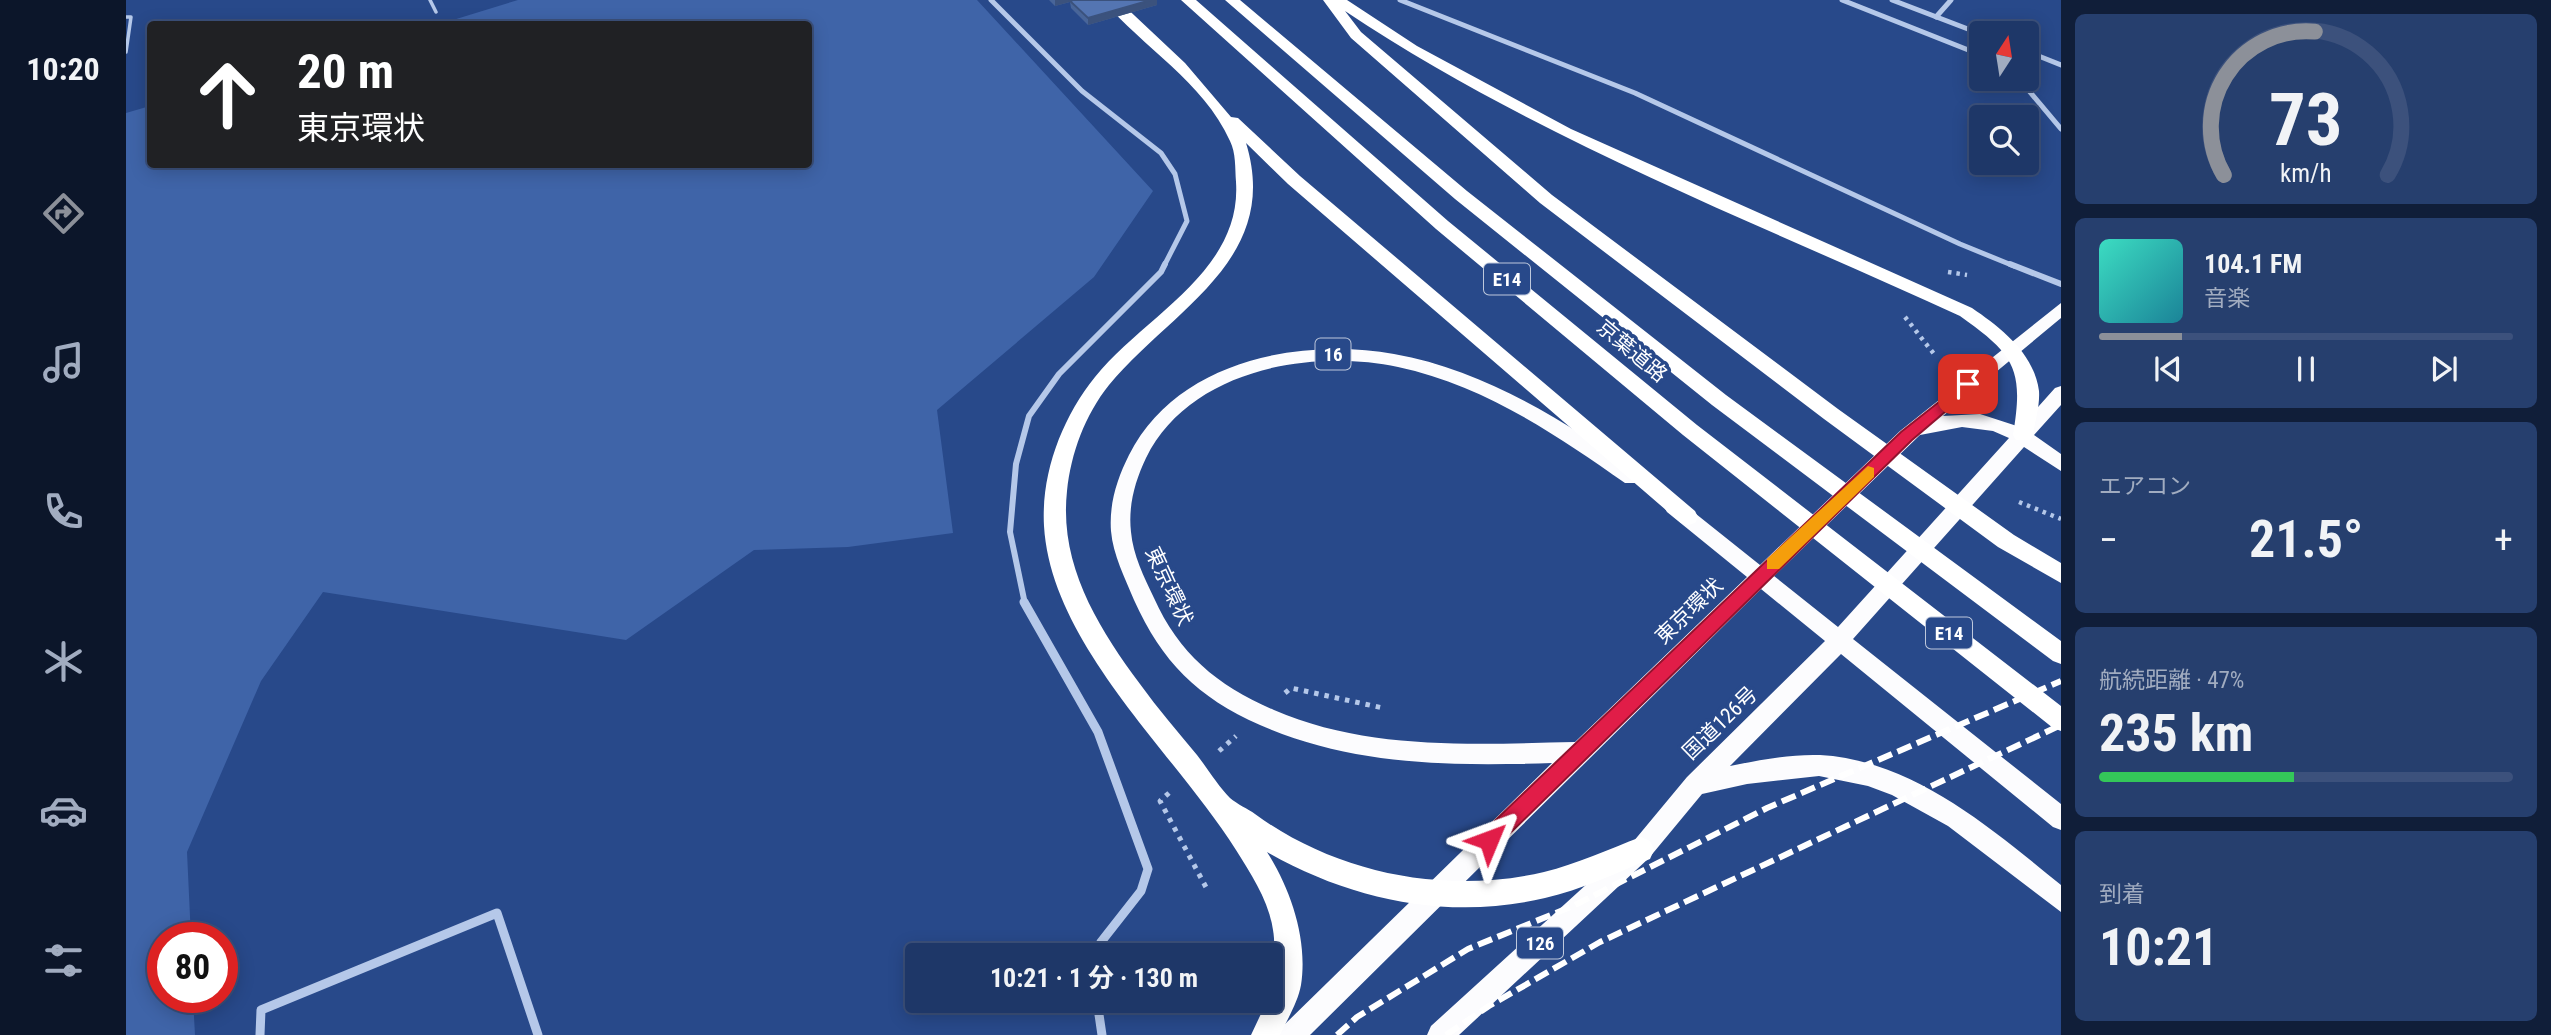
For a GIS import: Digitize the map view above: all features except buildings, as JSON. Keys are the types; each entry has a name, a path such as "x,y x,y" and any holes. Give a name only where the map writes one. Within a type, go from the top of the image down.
{"highway":[{"path":"1110,0 1305,189 1688,517"},
{"name":"京葉道路","path":"1188,0 1442,225 1679,422 2061,720"},
{"name":"京葉道路","path":"1232,0 1461,195 1719,400 2061,654"},
{"path":"1330,0 1356,35 1546,199 1831,414 2006,541 2061,574"},
{"path":"1338,0 1377,28 1540,122 1966,312 1990,328 2010,348 2022,368 2029,392 2023,435"},
{"path":"1211,100 1239,143 1247,180 1247,205 1239,234 1210,276 1102,381 1077,421 1071,431 1058,479 1055,531 1068,585 1098,645 1148,718 1213,795 1281,902 1289,943 1287,985 1265,1035"},
{"name":"東京環状","path":"2061,309 2010,348 1910,433 1737,599 1580,752 1436,755 1385,750 1332,740 1282,723 1226,695 1179,661 1152,617 1121,538 1122,494 1135,457 1156,424 1185,398 1219,378 1250,368 1324,354 1357,355 1434,370 1516,404 1557,425 1688,517 2061,819"},
{"path":"2023,435 2061,393"},
{"path":"1910,433 1940,422 2003,425 2023,435 2061,464"},
{"name":"国道126号","path":"1440,1035 1641,850 1695,785 1819,663 2023,435"},
{"path":"1292,1035 1580,752"},
{"path":"1695,785 1752,770 1832,767 1880,780 1932,800 2061,900"},
{"path":"1213,795 1251,828 1296,854 1347,874 1434,893 1480,895 1546,884 1641,850"}],"street":[{"path":"991,0 1082,91 1161,153 1175,174 1186,221 1161,271 1059,374 1029,416 1016,464 1010,532 1025,606 1098,732 1148,870 1141,891 1101,943"},
{"path":"1400,0 1635,93 1959,244 2061,284"},
{"path":"1842,0 1969,50"},
{"path":"1892,0 1969,29"},
{"path":"1936,17 1951,0"},
{"path":"2039,56 2061,65"},
{"path":"2028,91 2061,130"},
{"path":"260,1035 261,1010 497,913 538,1035"},
{"path":"1099,1013 1102,1035"}],"lane":[{"path":"430,0 436,12"},
{"path":"126,18 131,17 126,52"}],"path":[{"path":"1900,311 1934,354"},
{"path":"2019,502 2061,519"},
{"path":"1291,688 1383,708"},
{"path":"1169,793 1160,801 1208,891"}],"shaded area":[{"path":"518,0 977,0 1153,191 1094,277 937,410 953,533 848,547 754,550 626,640 323,592 261,681 187,852 190,922 147,922 147,1013 194,1013 195,1035 126,1035 126,113 147,107 147,168 812,168 812,21 450,21"}],"railway":[{"path":"1337,1035 1357,1017 1468,949 1575,905 1767,808 2061,681"},
{"path":"1446,1035 1489,1006 1600,942 2061,725"}],"slow traffic":[{"path":"1773,564 1868,472"}],"route":[{"path":"1489,840 1906,436 1968,384"}]}
